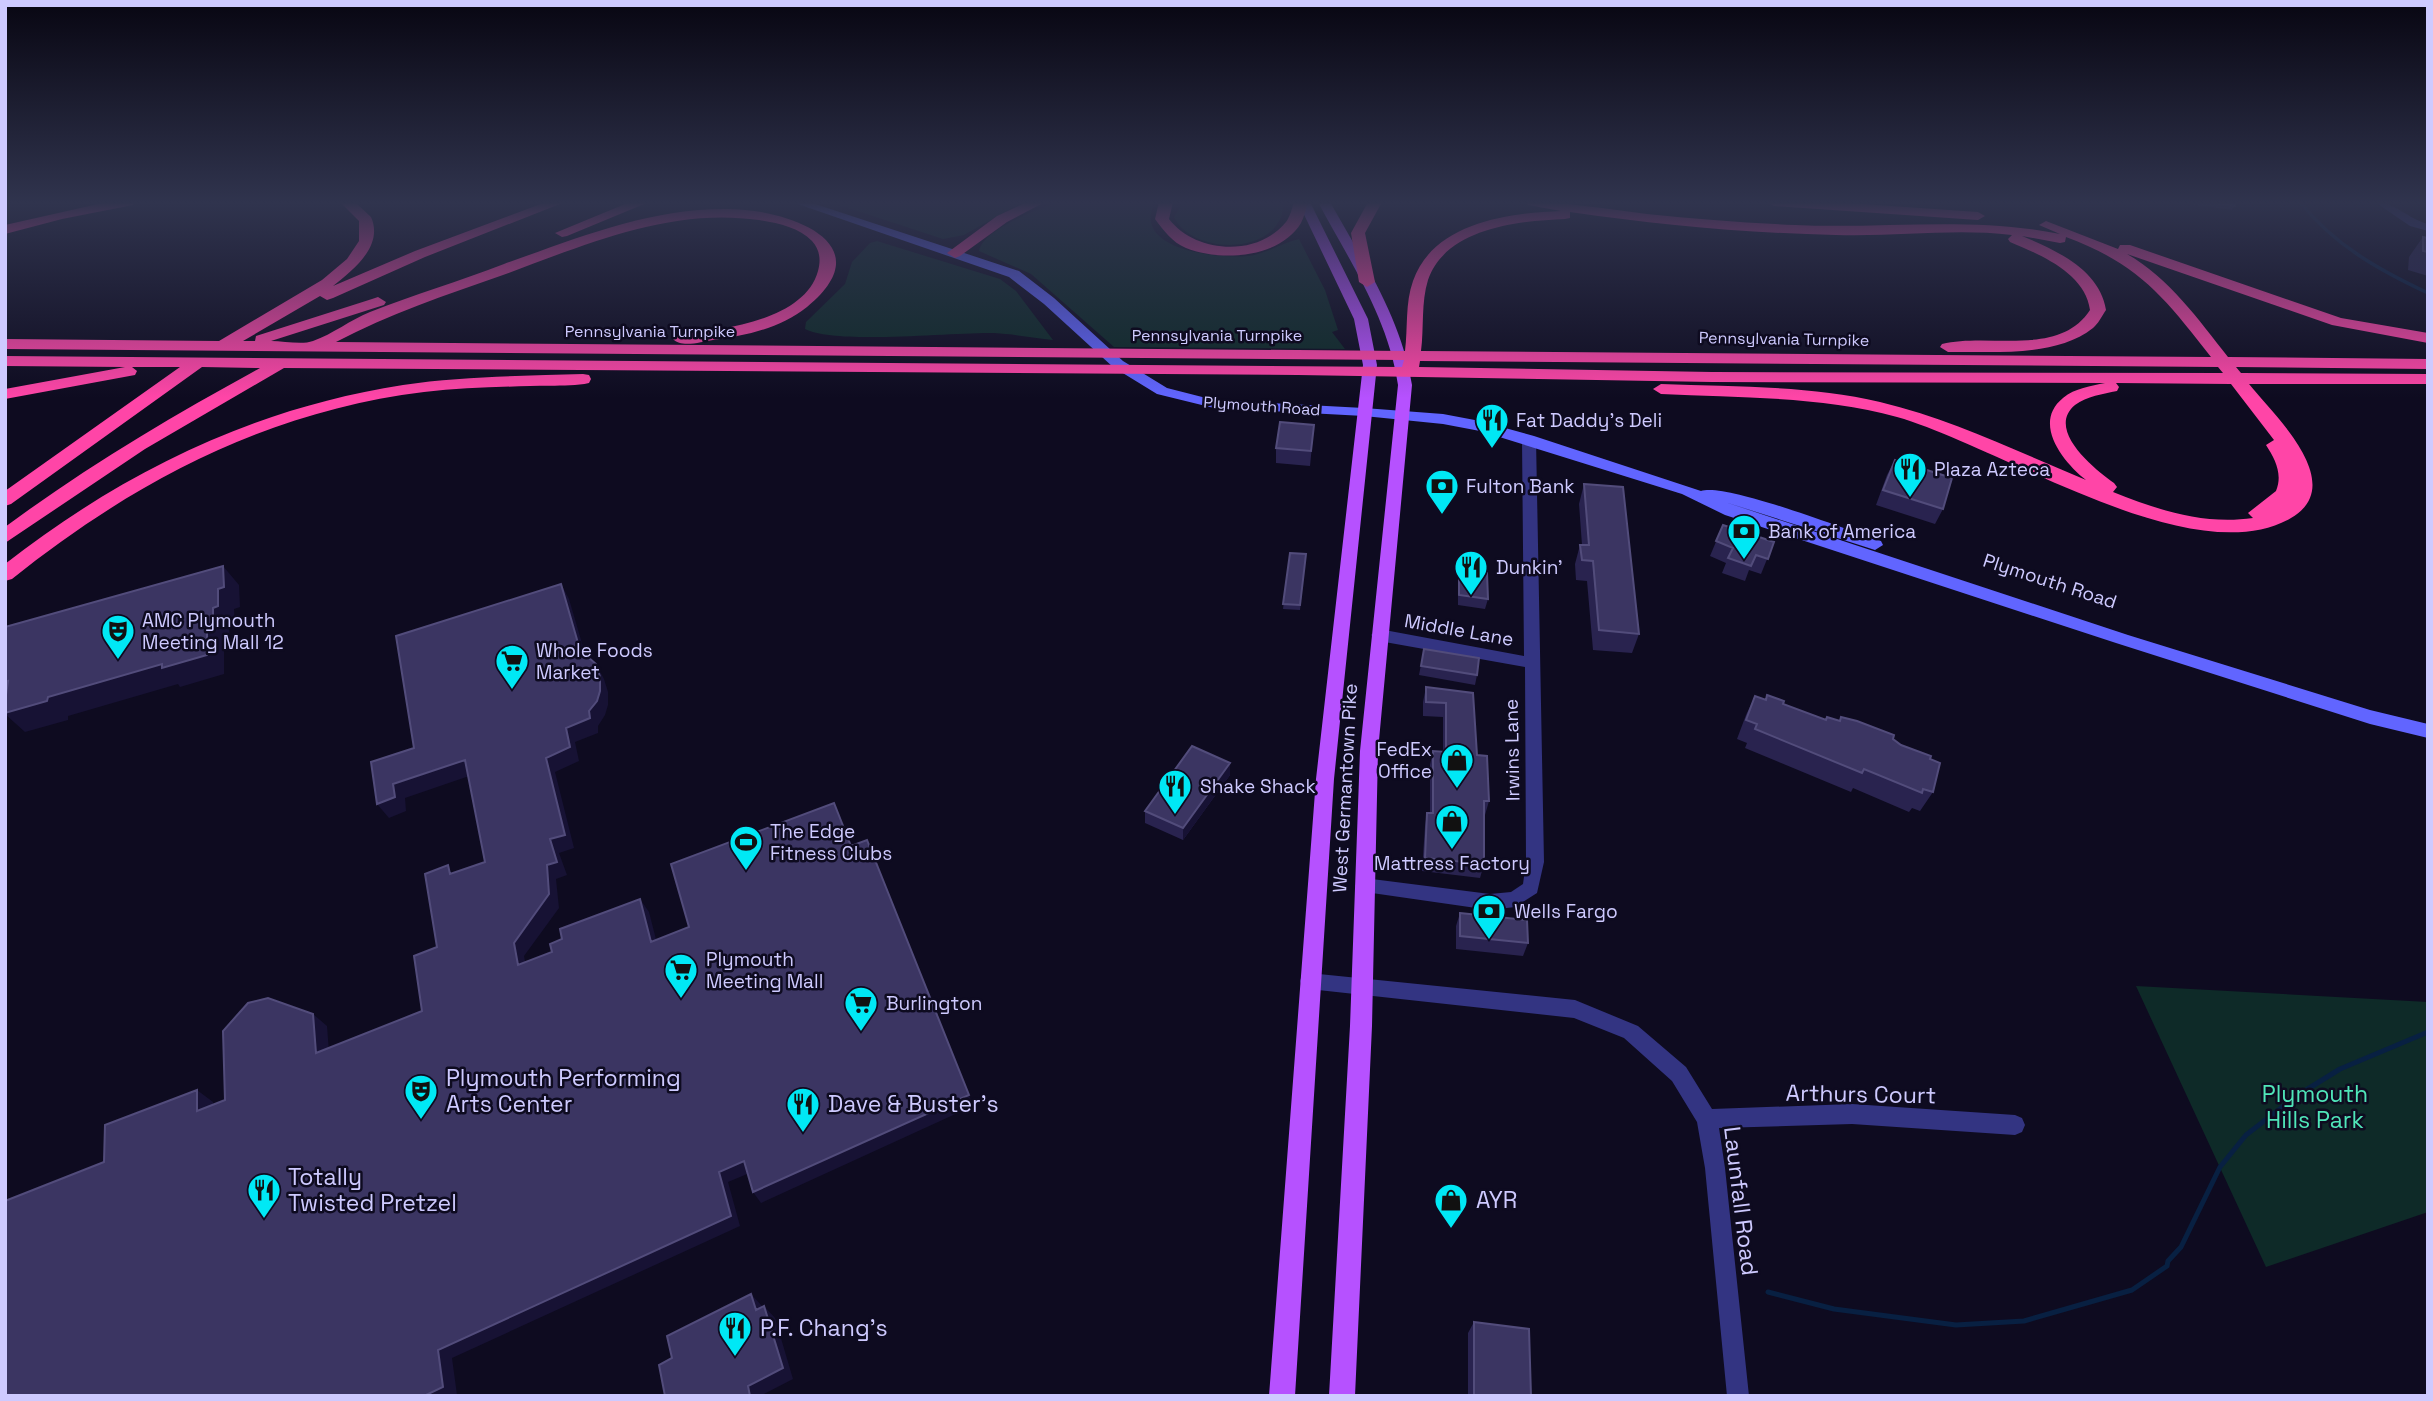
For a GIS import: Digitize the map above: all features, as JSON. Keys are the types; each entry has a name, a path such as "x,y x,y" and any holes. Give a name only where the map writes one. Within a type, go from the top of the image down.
{"highway":[{"path":"322,293 349,267"},
{"path":"5,500 129,411 223,353 322,293 386,267"},
{"path":"11,394 182,361 337,317 475,267"},
{"path":"5,537 135,449 223,395 363,321 476,267"},
{"path":"363,321 508,267"},
{"path":"544,349 713,335 759,325 789,311 813,293 829,267"},
{"path":"1365,267 1367,282"},
{"path":"1405,385 1406,348 1420,280 1427,267"},
{"path":"1751,357 1762,352 1920,349 2038,342 2074,332 2092,319 2096,308 2094,290 2071,267"},
{"path":"2124,267 2138,275 2184,321"},
{"path":"1298,370 1423,379 1808,397 1855,402 1925,421 2156,515 2181,522 2242,526 2269,520 2288,511 2300,499 2306,481 2303,467 2293,449 2261,418 2184,321 2162,286 2139,267"},
{"path":"2180,267 2338,322 2428,338"},
{"path":"5,332 154,345"},
{"name":"Pennsylvania Turnpike","path":"5,344 2428,363"},
{"name":"Pennsylvania Turnpike","path":"5,361 1298,370 1712,377 2428,379"},
{"path":"5,574 90,508 187,454 268,423 360,397 480,383 804,375 892,367"},
{"path":"2261,418 2284,459 2289,476 2288,484 2281,498 2267,509 2231,518 2179,514 2144,504 2113,490 2088,474 2071,458 2060,442 2056,428 2058,415 2067,403 2091,390 2273,378"}],"main road":[{"name":"Plymouth Road","path":"995,267 1026,282 1097,346 1148,384 1179,396 1214,404 1364,412 1461,422 1529,439 1687,490 1730,511 2122,639 2370,717 2428,731"},
{"name":"West Germantown Pike","path":"1282,1396 1325,779 1364,412 1370,383 1369,348 1350,292 1337,267"},
{"path":"1359,267 1406,348"},
{"name":"West Germantown Pike","path":"1342,1396 1362,988 1368,751 1405,385"}],"street":[{"name":"Irwins Lane","path":"1364,886 1490,902 1515,899 1531,888 1535,862 1529,439"},
{"name":"Middle Lane","path":"1379,635 1532,663"},
{"name":"Launfall Road","path":"1309,981 1576,1009 1631,1032 1679,1074 1707,1119 1715,1168 1738,1396"},
{"name":"Arthurs Court","path":"1707,1119 1852,1114 2015,1125"}],"green space":[{"path":"850,267 962,267 1000,279 1016,291 1053,340 994,333 841,336 805,329 806,322 845,284"},
{"path":"1016,267 1313,267 1325,290 1338,330 1332,332 1345,349 1114,347 1031,274"},
{"name":"Plymouth Hills Park","path":"2136,986 2428,1002 2428,1212 2266,1267"}],"building":[{"path":"1280,422 1314,425 1311,451 1276,448"},
{"path":"1895,460 1952,478 1943,509 1883,490"},
{"path":"1584,484 1623,487 1639,634 1599,630 1593,561 1582,560 1580,545 1589,545"},
{"path":"1723,525 1774,542 1768,559 1756,555 1751,566 1728,558 1733,548 1716,541"},
{"path":"1290,553 1306,554 1300,605 1283,604"},
{"name":"AMC Plymouth Meeting Mall 12","path":"223,566 224,587 218,589 218,606 213,608 213,624 207,626 207,655 162,668 162,664 48,697 47,701 5,713 8,681 5,682 5,627"},
{"path":"1464,570 1487,573 1488,599 1459,595 1459,573"},
{"name":"Plymouth Meeting Mall","path":"561,584 580,650 596,664 600,691 597,701 589,711 590,718 566,728 570,747 546,758 565,835 550,839 557,862 547,865 549,894 514,943 518,965 552,952 550,944 562,939 560,929 640,899 651,942 689,927 671,864 834,803 851,846 867,840 969,1095 753,1192 744,1161 719,1172 731,1216 438,1350 443,1387 424,1396 5,1396 5,1201 104,1162 105,1125 197,1090 197,1111 225,1100 223,1031 248,1003 268,998 313,1014 316,1053 422,1011 414,956 437,947 425,874 448,865 450,874 485,862 465,760 393,784 395,797 377,804 371,762 414,748 396,636"},
{"path":"1424,649 1479,658 1477,675 1421,666"},
{"path":"1426,687 1473,693 1477,755 1487,756 1489,801 1484,801 1484,864 1425,858 1427,813 1433,813 1433,751 1446,752 1446,703 1426,702"},
{"path":"1767,695 1826,720 1827,717 1840,721 1841,717 1857,721 1894,735 1893,739 1901,745 1931,756 1930,759 1940,763 1933,792 1923,789 1922,793 1864,769 1862,773 1755,729 1757,724 1746,720 1755,696 1766,700"},
{"path":"1192,746 1230,763 1183,828 1145,811"},
{"path":"1460,913 1527,920 1528,943 1460,936"},
{"name":"P.F. Chang's","path":"751,1294 756,1310 764,1306 783,1368 748,1386 750,1396 665,1396 659,1365 672,1358 667,1336"},
{"path":"1474,1322 1529,1329 1531,1396 1474,1396"}],"waterway":[{"path":"2379,267 2428,293"},
{"path":"1768,1292 1834,1309 1956,1325 2024,1321 2132,1290 2167,1266 2168,1261 2181,1247 2220,1167 2246,1135 2298,1095 2340,1069 2428,1032"}],"place":[{"name":"Fat Daddy's Deli","path":"1492,450"},
{"name":"Plaza Azteca","path":"1910,499"},
{"name":"Fulton Bank","path":"1442,516"},
{"name":"Bank of America","path":"1744,561"},
{"name":"Dunkin'","path":"1471,597"},
{"name":"AMC Plymouth Meeting Mall 12","path":"118,661"},
{"name":"Whole Foods Market","path":"512,691"},
{"name":"FedEx Office","path":"1457,790"},
{"name":"Shake Shack","path":"1175,816"},
{"name":"Mattress Factory","path":"1452,851"},
{"name":"The Edge Fitness Clubs","path":"746,872"},
{"name":"Wells Fargo","path":"1489,941"},
{"name":"Plymouth Meeting Mall","path":"681,1000"},
{"name":"Burlington","path":"861,1033"},
{"name":"Plymouth Performing Arts Center","path":"421,1121"},
{"name":"Dave & Buster's","path":"803,1134"},
{"name":"Totally Twisted Pretzel","path":"264,1220"},
{"name":"AYR","path":"1451,1230"},
{"name":"P.F. Chang's","path":"735,1358"}]}
